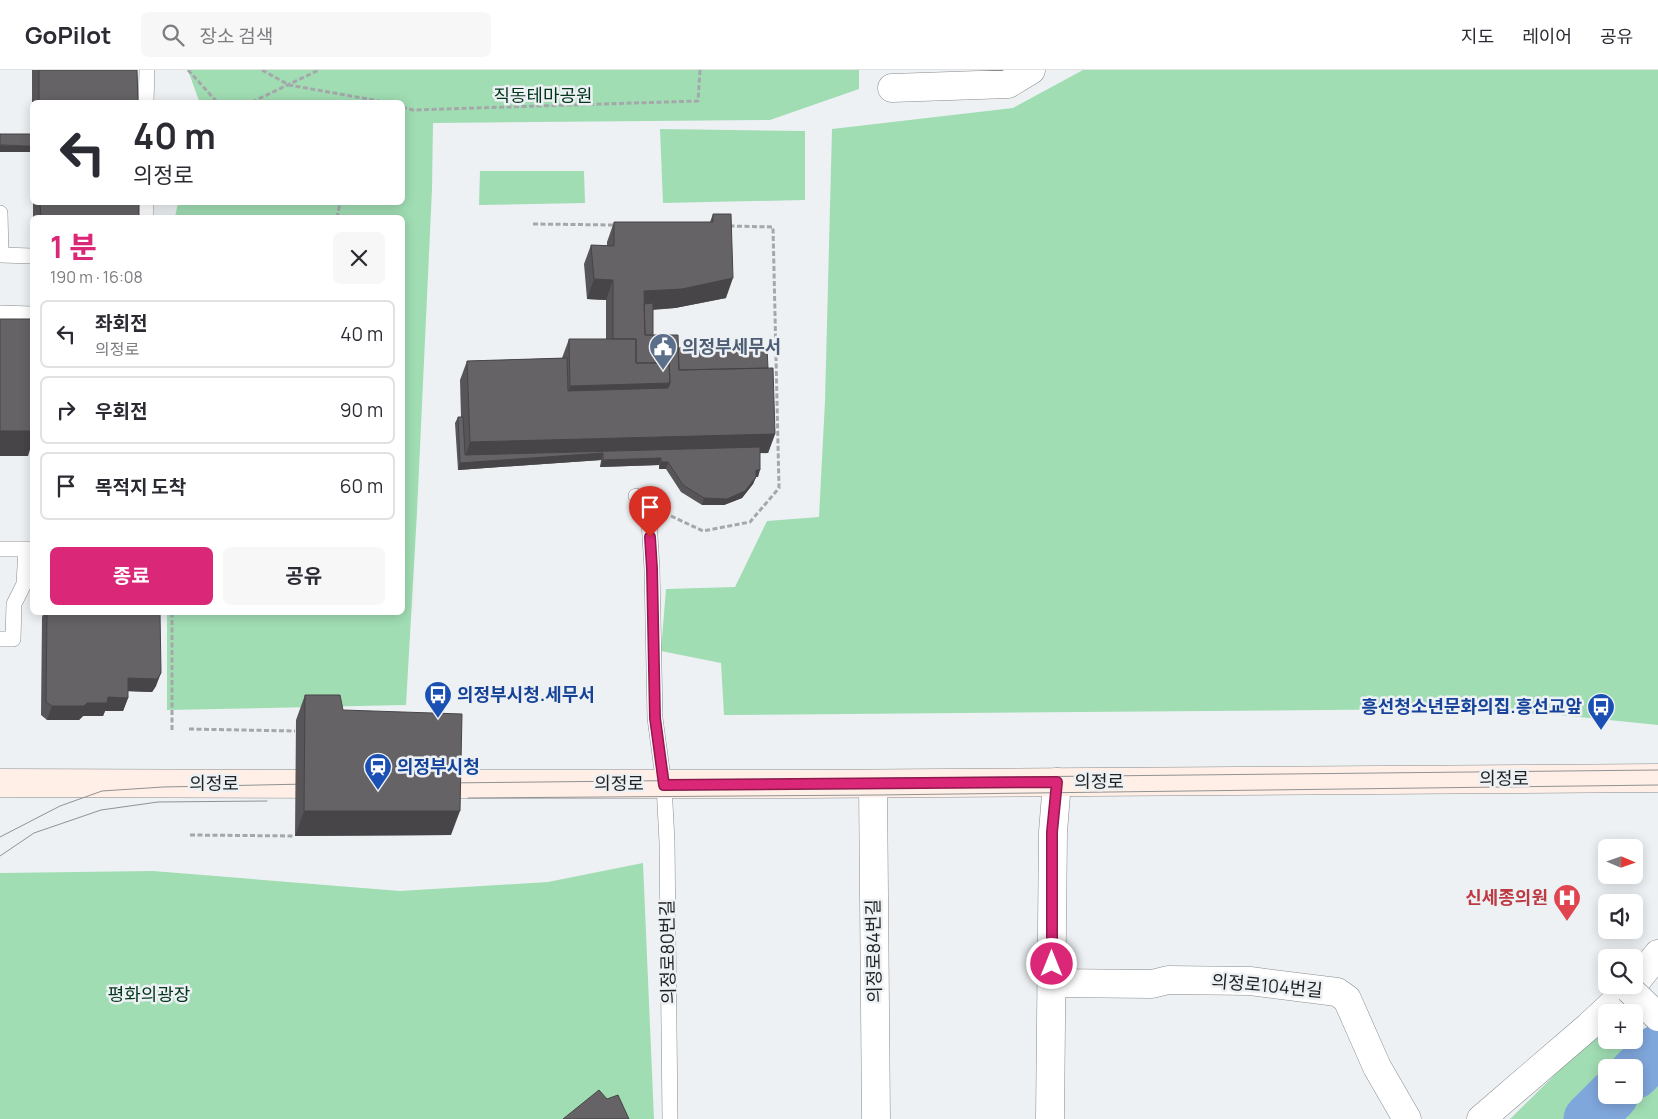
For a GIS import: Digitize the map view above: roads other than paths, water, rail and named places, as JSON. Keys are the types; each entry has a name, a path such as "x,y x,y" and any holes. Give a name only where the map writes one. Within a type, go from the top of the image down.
{"street":[{"path":"892,79 1014,75"},
{"name":"의정로","path":"396,784 664,785 1658,778"},
{"path":"1050,1119 1052,832 1057,782"},
{"name":"의정로","path":"0,783 357,784"},
{"name":"의정로84번길","path":"873,784 876,1119"},
{"path":"1643,972 1658,954"},
{"name":"의정로104번길","path":"1052,983 1152,984 1168,980 1250,980 1338,992 1347,999 1377,1067 1407,1119"},
{"path":"1481,1119 1623,994"},
{"path":"1639,994 1658,1017"}],"lane":[{"path":"146,100 147,70"},
{"path":"0,213 1,255 30,256"},
{"path":"0,313 30,314"},
{"name":"의정로80번길","path":"642,500 652,569 655,718 664,785 667,842 670,1119"},
{"path":"0,549 29,549 24,584 14,604 13,639 0,639"}],"waterway":[{"path":"1643,1065 1658,1050"},
{"path":"1589,1119 1604,1104"}],"tram line":[{"path":"446,783 1658,770"},
{"path":"0,837 60,806 102,791 163,787 308,784"},
{"path":"468,798 1658,785"},
{"path":"0,856 34,833 101,810 158,802 267,801"}],"place":[{"name":"의정부세무서","path":"663,371"},
{"name":"의정부시청.세무서","path":"438,719"},
{"name":"흥선청소년문화의집.흥선교앞","path":"1601,731"},
{"name":"의정부시청","path":"378,791"},
{"name":"신세종의원","path":"1567,922"}],"park label":[{"name":"직동테마공원","path":"543,96"},
{"name":"평화의광장","path":"149,995"}]}
